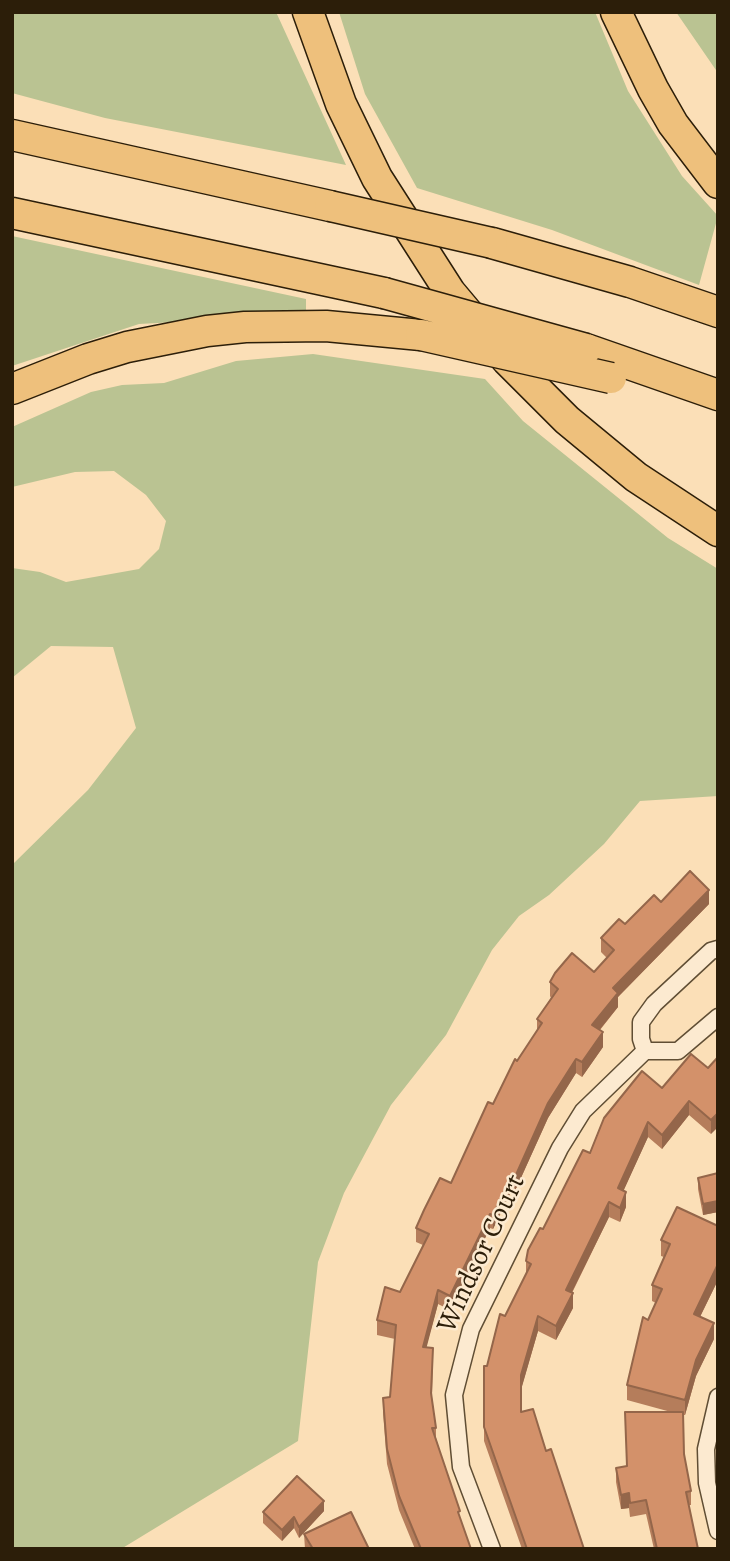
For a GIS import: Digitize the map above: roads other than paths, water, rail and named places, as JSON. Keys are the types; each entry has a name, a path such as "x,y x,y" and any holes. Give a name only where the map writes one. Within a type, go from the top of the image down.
{"highway":[{"path":"307,12 341,104 377,178 424,256 464,309 507,360 567,420 635,477 718,531"},
{"path":"616,12 659,100 718,183"},
{"path":"12,135 492,243 630,282 718,312"},
{"path":"12,213 384,293 586,349 718,395"},
{"path":"12,389 127,347 207,331 245,327 326,326 421,335 483,346 611,378 718,412"}],"street":[{"path":"718,949 710,951 654,1004 641,1022 641,1039 645,1051 678,1052 718,1017"},
{"name":"Windsor Court","path":"492,1549 461,1467 454,1395 471,1329 560,1148 583,1111 645,1051"},
{"path":"718,1397 706,1449 707,1483 718,1531"}]}
